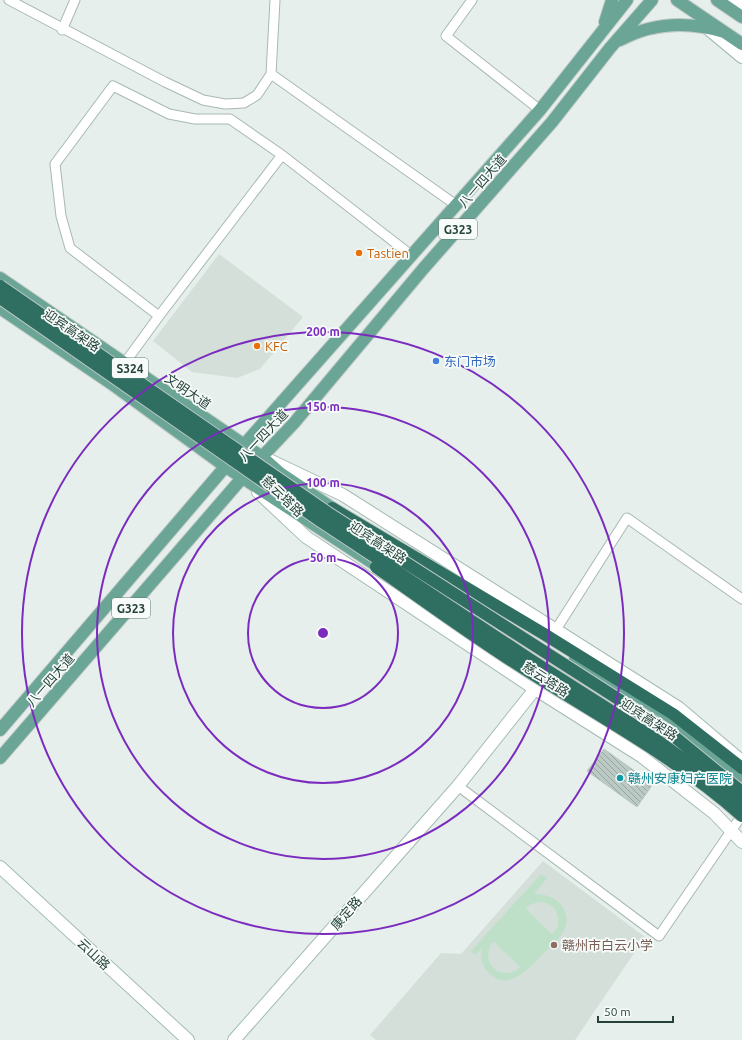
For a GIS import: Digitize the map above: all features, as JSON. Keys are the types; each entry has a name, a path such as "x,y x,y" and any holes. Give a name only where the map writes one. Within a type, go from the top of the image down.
{"highway":[{"name":"迎宾高架路","path":"0,286 328,513 665,730 742,792"},
{"name":"迎宾高架路","path":"0,298 322,522 524,655 657,740 732,795 742,806"},
{"path":"332,508 544,634 673,714 742,768"},
{"path":"316,526 525,670 651,747 704,786 741,819"}],"main road":[{"path":"595,40 608,15 612,0"},
{"name":"八一四大道","path":"0,730 243,446 540,110 627,0"},
{"name":"八一四大道","path":"0,758 243,477 294,423 423,269 552,122 610,48 652,0"},
{"path":"676,0 742,44"},
{"path":"717,0 742,17"},
{"path":"728,0 742,17"},
{"path":"610,48 630,35 652,27 676,24 707,27 724,32"},
{"name":"文明大道","path":"0,278 243,446 262,457"},
{"name":"S324","path":"0,308 112,384 226,467 243,477"},
{"name":"慈云塔路","path":"262,457 280,473 332,508 670,720 742,776"},
{"name":"慈云塔路","path":"243,477 316,526"}],"street":[{"path":"9,0 62,30 202,100 226,104 244,103 257,95 271,74 275,0"},
{"path":"62,30 75,0"},
{"path":"472,0 446,36 540,110"},
{"path":"676,0 742,57"},
{"path":"728,0 742,6"},
{"path":"271,74 456,205"},
{"path":"159,316 70,248 61,216 55,164 113,86 156,109 169,114 195,120 230,119 282,155 411,255"},
{"path":"124,364 282,155"},
{"name":"慈云塔路","path":"262,457 343,495 679,708 742,762"},
{"name":"慈云塔路","path":"243,477 306,537 535,689 641,756 714,814 742,842"},
{"path":"555,630 627,518 742,599"},
{"name":"康定路","path":"234,1040 458,786 535,689"},
{"path":"458,786 659,936 730,830 741,819"},
{"name":"云山路","path":"0,867 188,1040"}],"shaded area":[{"path":"219,254 303,317 260,369 237,378 192,372 153,341"},
{"name":"赣州市白云小学","path":"543,861 645,937 575,1040 376,1040 370,1035 441,953 461,954"}],"green space":[{"path":"541,874 547,878 534,894 541,894 555,899 564,909 566,922 564,930 560,936 526,971 512,979 504,980 497,978 489,973 483,965 481,958 482,948 475,955 471,951","holes":["539,902 552,906 557,913 558,926 552,934 526,909 529,905","494,942 520,967 513,972 506,973 499,972 494,968 490,963 488,956 489,949"]}],"building":[{"name":"赣州安康妇产医院","path":"604,749 653,784 637,807 587,771"}],"place":[{"name":"Tastien","path":"359,253"},
{"name":"KFC","path":"257,346"},
{"name":"东门市场","path":"436,361"},
{"name":"赣州安康妇产医院","path":"620,778"},
{"name":"赣州市白云小学","path":"554,945"}]}
